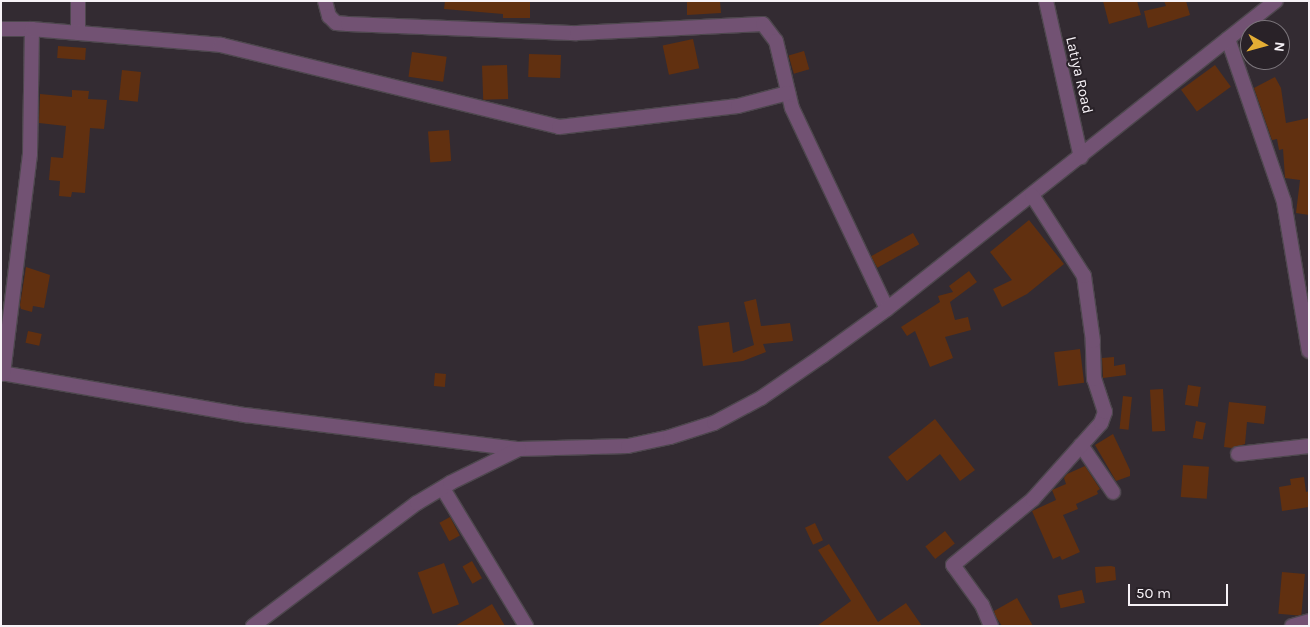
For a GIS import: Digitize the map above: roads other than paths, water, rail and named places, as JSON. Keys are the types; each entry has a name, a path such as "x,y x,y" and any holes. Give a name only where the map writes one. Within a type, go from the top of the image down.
{"street":[{"path":"78,1 78,33"},
{"path":"325,1 329,16 336,23 348,24 577,34 763,24 771,30 776,41 788,93 886,310"},
{"name":"Latiya Road","path":"1046,1 1081,156"},
{"path":"32,29 30,154 2,373 246,415 519,449 628,446 714,423 761,398 886,310 1276,1"},
{"path":"1,29 32,29 221,45 559,127 738,106 788,93"},
{"path":"1228,39 1257,131 1284,202 1304,290 1309,351"},
{"path":"991,626 982,605 953,565 1033,498 1101,423 1105,412 1094,379 1093,341 1084,276 1032,195"},
{"path":"1081,445 1113,492"},
{"path":"1238,454 1309,446"},
{"path":"253,626 417,503 450,483 519,449"},
{"path":"445,492 526,626"},
{"path":"1292,626 1309,622"}]}
